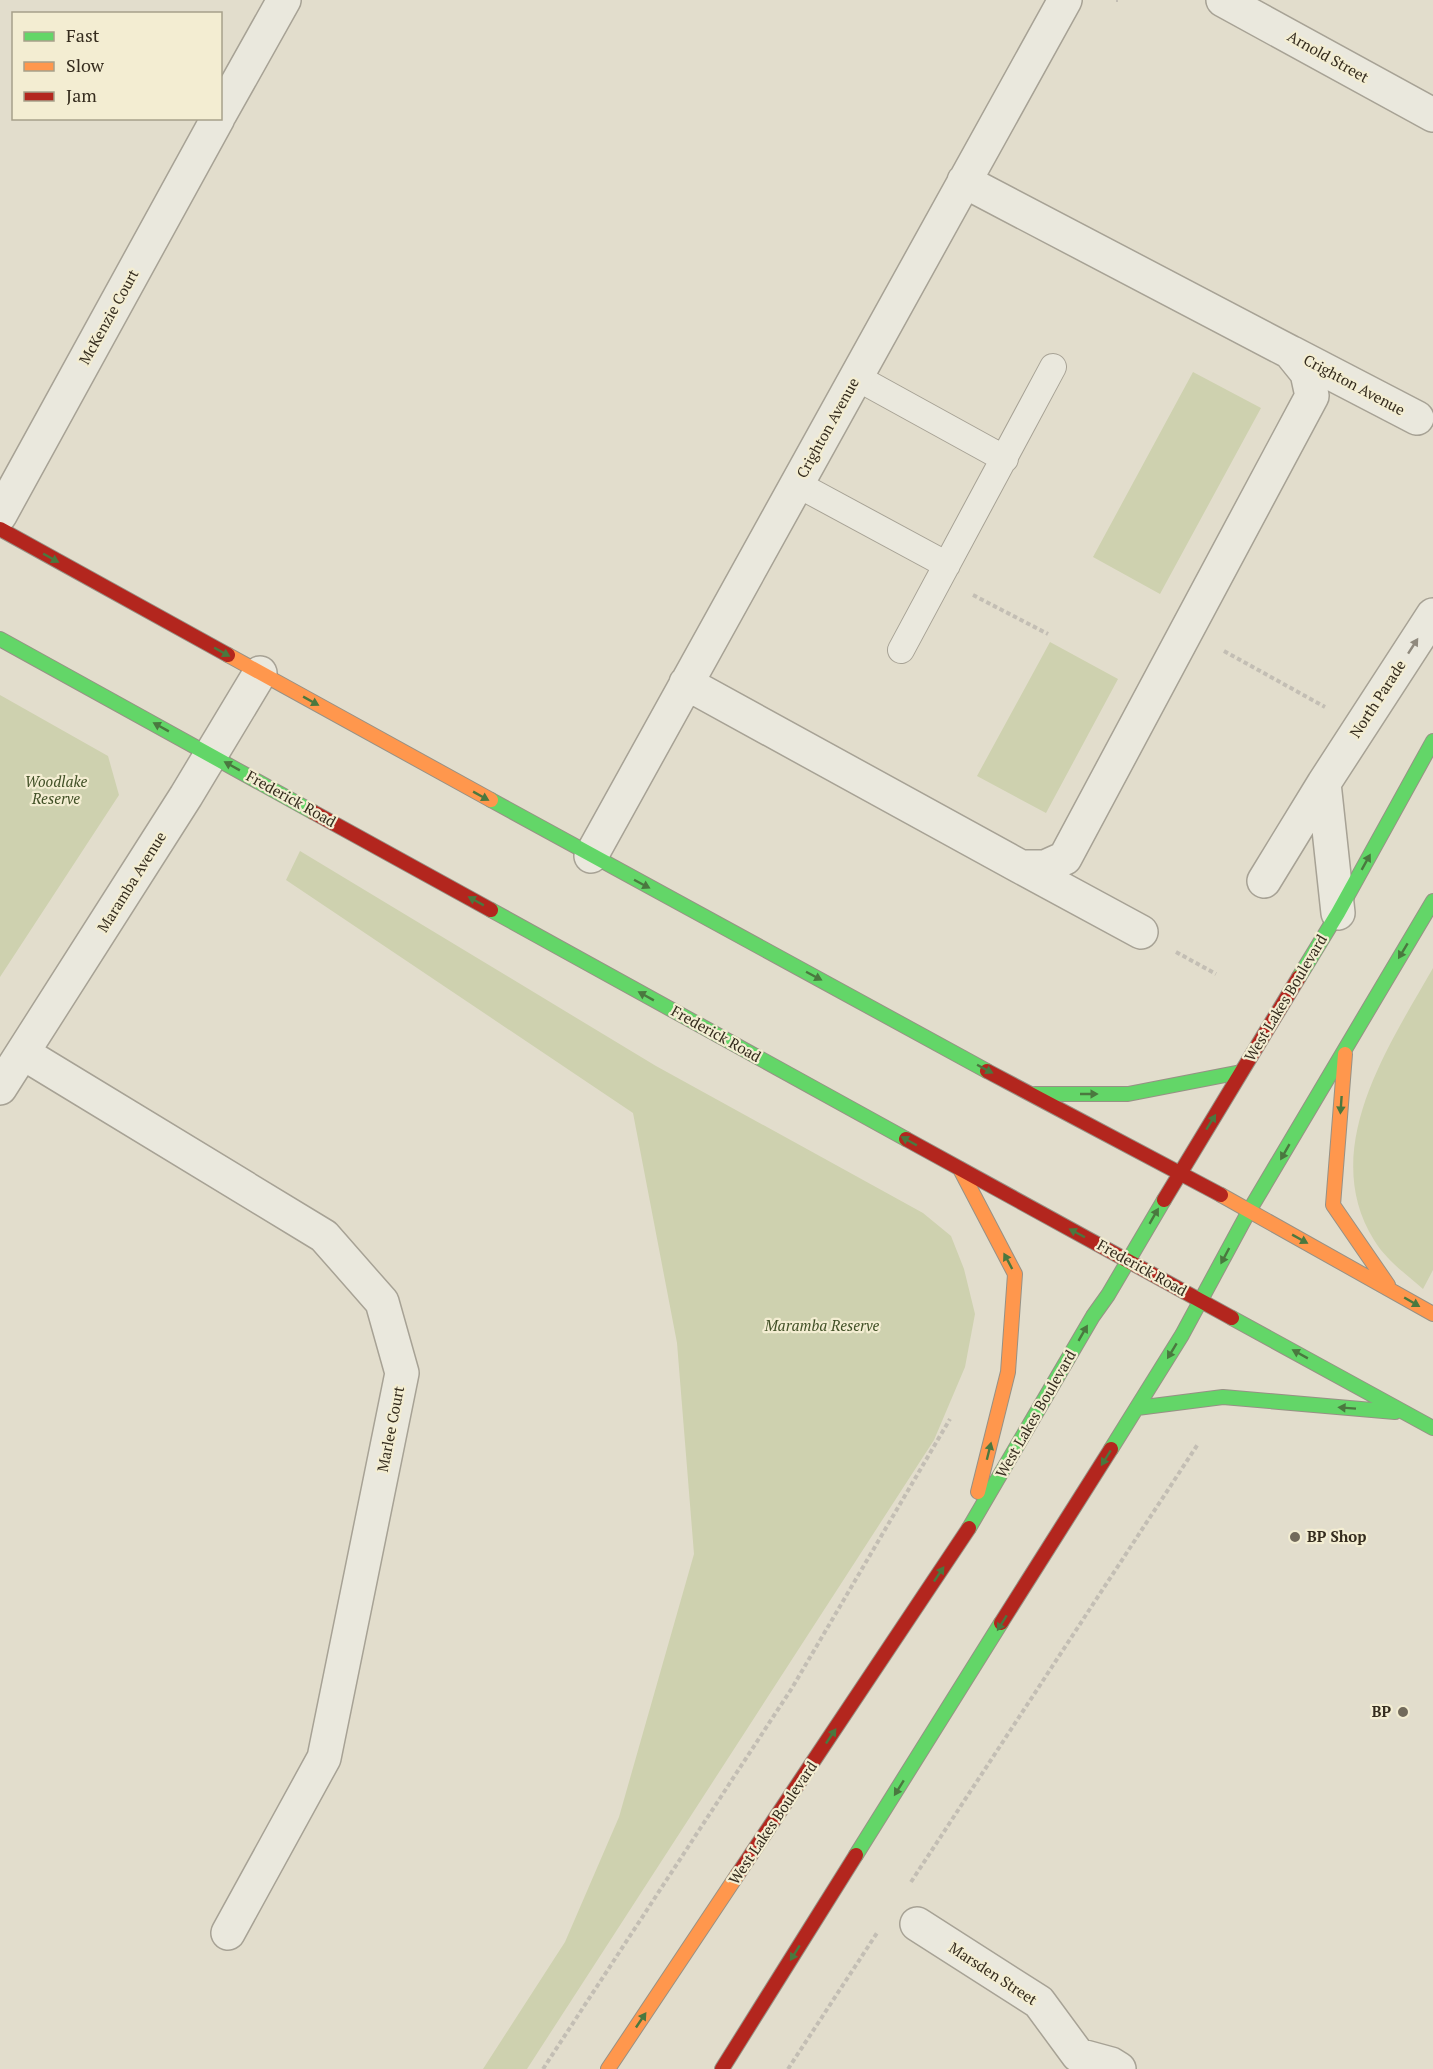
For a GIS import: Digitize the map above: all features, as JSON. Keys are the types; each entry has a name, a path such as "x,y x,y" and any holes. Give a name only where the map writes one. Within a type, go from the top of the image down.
{"main road":[{"path":"0,529 591,856 1103,1134 1180,1172 1433,1314"},
{"name":"Frederick Road","path":"0,639 1433,1428"},
{"name":"West Lakes Boulevard","path":"608,2069 969,1528 1093,1316 1338,913 1433,741"},
{"path":"722,2069 1137,1408 1201,1300 1249,1211 1433,901"},
{"path":"1346,1046 1333,1205 1390,1289"},
{"path":"1031,1094 1128,1094 1241,1072"},
{"path":"960,1169 1016,1274 1008,1372 969,1528"},
{"path":"1137,1408 1223,1397 1406,1413"}],"street":[{"path":"222,110 284,0"},
{"name":"Crighton Avenue","path":"591,856 1065,0"},
{"name":"Arnold Street","path":"1223,0 1433,115"},
{"name":"McKenzie Court","path":"0,515 217,120"},
{"name":"Crighton Avenue","path":"964,181 1417,418"},
{"path":"1020,867 1044,867 1065,858 1312,396 1307,373 1290,352"},
{"name":"North Parade","path":"1264,881 1323,783 1433,615"},
{"name":"Maramba Avenue","path":"0,1088 212,755 260,673"},
{"path":"686,684 1142,932"},
{"path":"1323,783 1338,913"},
{"name":"Marlee Court","path":"23,1053 324,1236 381,1302 402,1373 324,1758 228,1933"},
{"name":"Marsden Street","path":"917,1924 1039,2002 1066,2062 1112,2064 1119,2069"}],"lane":[{"path":"901,650 1053,367"},
{"path":"856,377 1005,459"},
{"path":"797,484 947,565"}],"path":[{"path":"1217,648 1326,707"},
{"path":"543,2069 792,1688 951,1418"},
{"path":"908,1886 1203,1436"},
{"path":"788,2069 883,1924"}],"green space":[{"path":"1193,372 1261,408 1160,594 1093,557"},
{"path":"1050,642 1118,679 1046,813 977,776"},
{"name":"Woodlake Reserve","path":"0,695 108,756 119,795 0,977"},
{"name":"Maramba Reserve","path":"300,851 656,1066 923,1213 951,1236 964,1269 975,1314 965,1367 934,1440 527,2069 483,2069 565,1942 619,1817 694,1554 677,1343 633,1113 286,880"},
{"path":"1433,968 1433,1270 1423,1289 1390,1260 1374,1240 1359,1206 1353,1171 1356,1135 1366,1100 1397,1031"}],"traffic: fast":[{"path":"0,639 313,812"},
{"path":"1299,977 1338,913 1433,741"},
{"path":"491,800 987,1071"},
{"path":"1111,1449 1182,1335 1249,1211 1433,901"},
{"path":"491,910 906,1139"},
{"path":"1035,1094 1128,1094 1241,1072"},
{"path":"969,1528 1164,1200"},
{"path":"1232,1318 1433,1428"},
{"path":"1137,1408 1223,1397 1395,1412"},
{"path":"856,1855 1001,1623"}],"traffic: slow":[{"path":"228,655 491,800"},
{"path":"1345,1054 1333,1205 1388,1285"},
{"path":"960,1169 1015,1274 1008,1372 978,1492"},
{"path":"1221,1195 1433,1314"},
{"path":"608,2069 738,1874"}],"traffic: jam":[{"path":"0,529 228,655"},
{"path":"313,812 491,910"},
{"path":"1164,1200 1299,977"},
{"path":"987,1071 1221,1195"},
{"path":"906,1139 1232,1318"},
{"path":"1001,1623 1111,1449"},
{"path":"738,1874 969,1528"},
{"path":"722,2069 856,1855"}],"place":[{"name":"BP Shop","path":"1295,1537"},
{"name":"BP","path":"1403,1712"}]}
